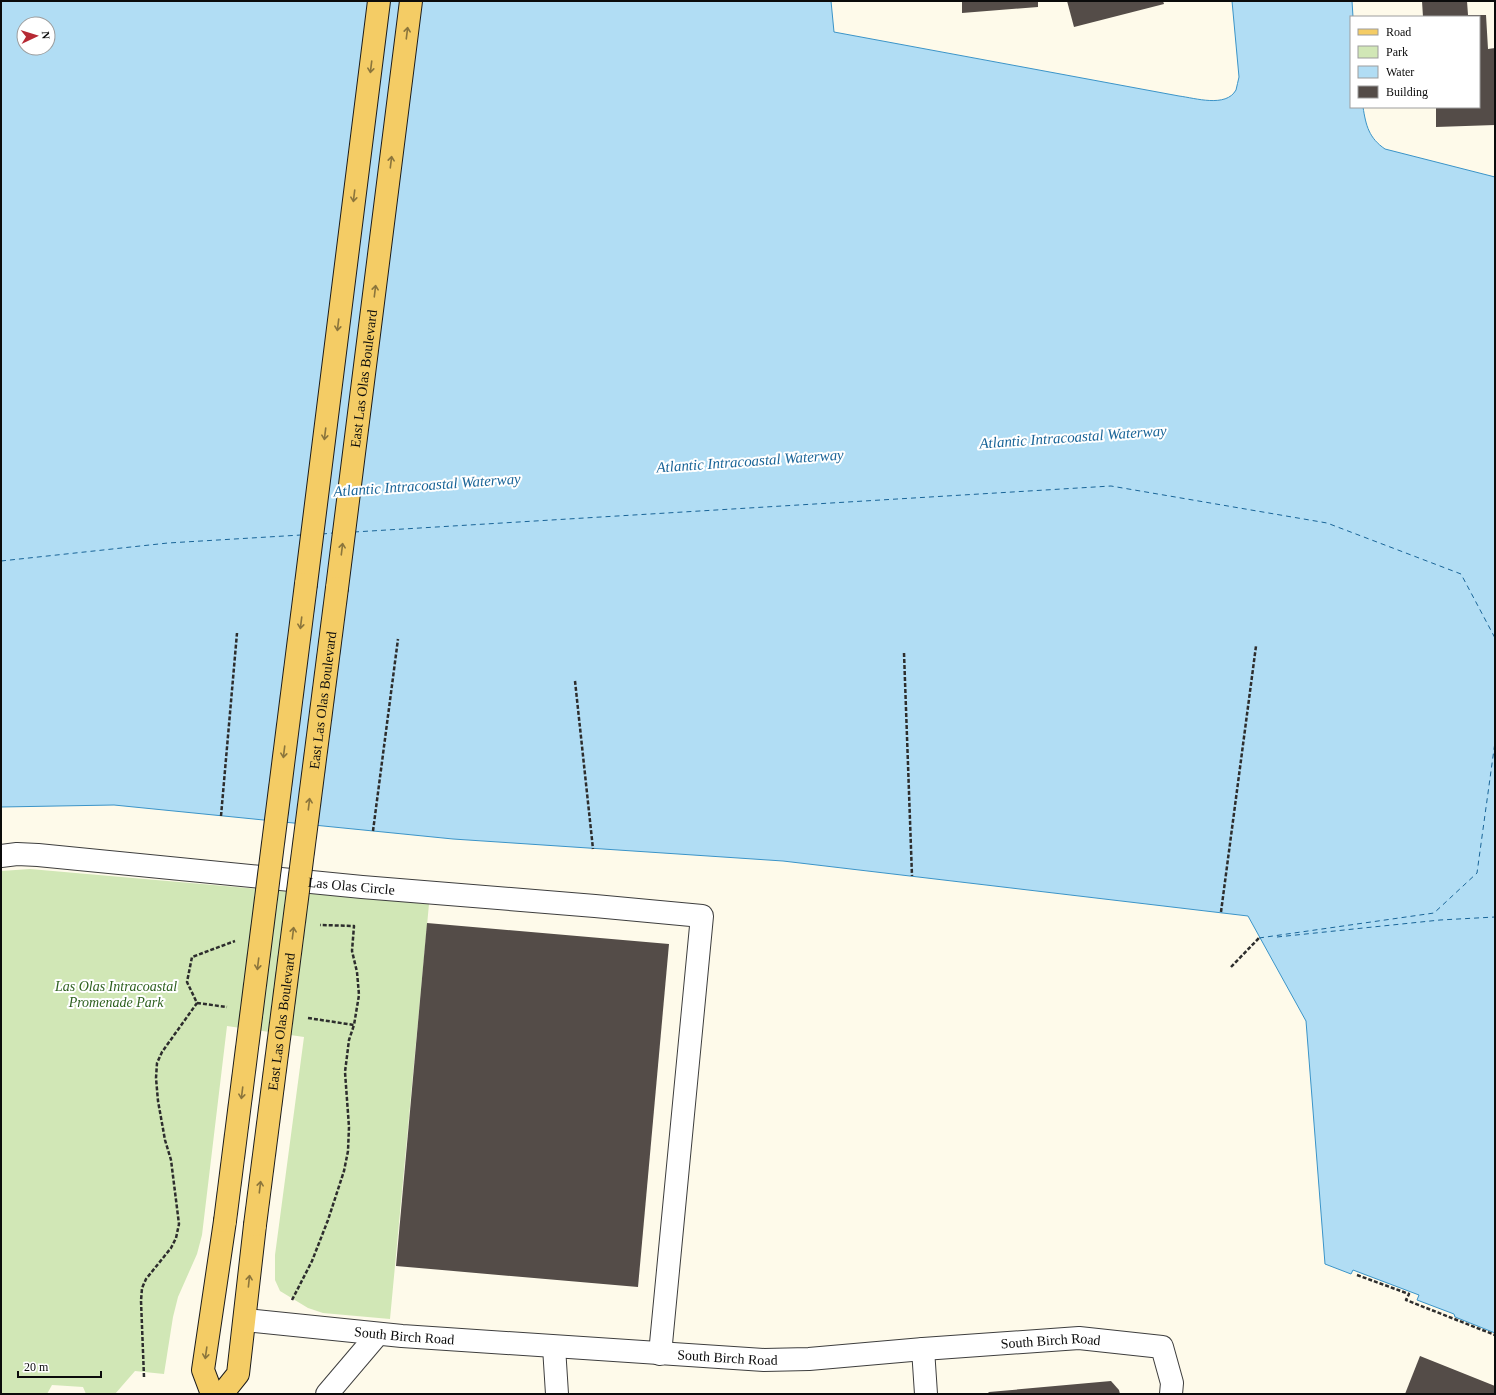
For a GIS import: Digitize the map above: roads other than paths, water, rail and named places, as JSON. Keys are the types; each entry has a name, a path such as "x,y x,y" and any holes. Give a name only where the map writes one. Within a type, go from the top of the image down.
{"main road":[{"path":"212,1394 203,1370 225,1221 379,1"},
{"name":"East Las Olas Boulevard","path":"222,1394 238,1374 255,1225 412,1"}],"street":[{"name":"Las Olas Circle","path":"1,856 17,854 38,855 362,887 702,916 660,1354"},
{"name":"South Birch Road","path":"245,1320 378,1334 744,1360 786,1360 923,1348 1079,1338 1162,1347 1172,1383 1171,1394"},
{"path":"327,1394 378,1334"},
{"path":"554,1347 557,1394"},
{"path":"923,1348 926,1394"}],"water":[{"name":"Atlantic Intracoastal Waterway","path":"1,1 831,1 834,32 1201,100 1218,100 1231,96 1236,90 1239,77 1232,1 1352,1 1353,16 1350,16 1350,108 1363,108 1367,126 1375,140 1385,149 1495,177 1495,1333 1455,1317 1454,1314 1417,1300 1419,1295 1353,1270 1351,1274 1325,1264 1306,1021 1248,916 783,861 453,839 114,805 1,807"}],"park label":[{"name":"Las Olas Intracoastal Promenade Park","path":"116,994"}]}
